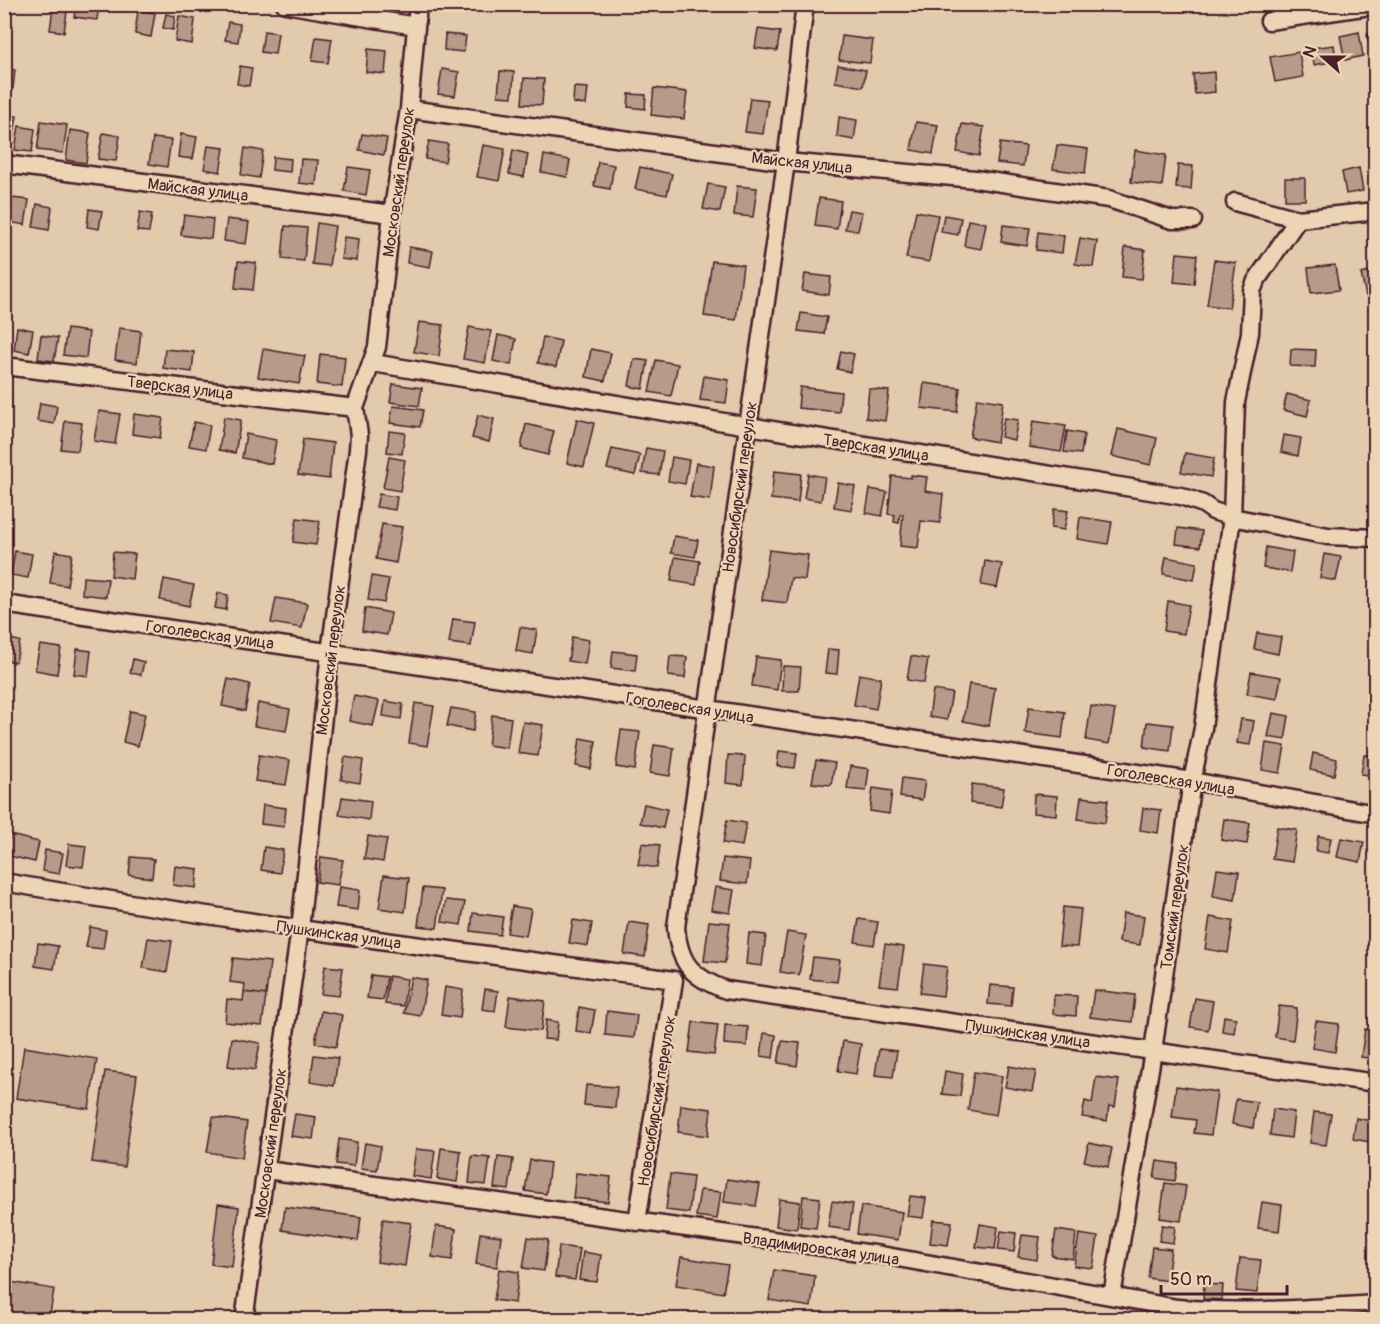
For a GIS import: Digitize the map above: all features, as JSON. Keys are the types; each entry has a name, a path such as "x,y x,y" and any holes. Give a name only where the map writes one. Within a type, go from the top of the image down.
{"street":[{"path":"285,4 416,26"},
{"name":"Московский переулок","path":"244,1320 300,929 330,652 358,450 359,435 355,408 377,347 392,214 409,109 418,4"},
{"name":"Новосибирский переулок","path":"688,967 680,955 676,927 786,162 805,4"},
{"path":"1269,21 1376,5"},
{"name":"Майская улица","path":"409,109 786,162 975,179 1109,199 1172,220 1193,220"},
{"name":"Майская улица","path":"4,164 392,214"},
{"path":"1235,202 1298,219 1376,211"},
{"name":"Томский переулок","path":"1112,1296 1153,1051 1192,781 1203,729 1232,517 1236,402 1252,321 1252,291 1256,281 1298,219"},
{"name":"Тверская улица","path":"373,363 1181,496 1232,517 1328,536 1376,538"},
{"name":"Тверская улица","path":"4,366 355,408"},
{"name":"Гоголевская улица","path":"4,604 1192,781 1376,814"},
{"name":"Пушкинская улица","path":"4,882 300,929 674,980"},
{"path":"674,980 688,967"},
{"name":"Пушкинская улица","path":"688,967 698,976 726,990 1376,1083"},
{"name":"Новосибирский переулок","path":"637,1222 674,980"},
{"name":"Владимировская улица","path":"266,1170 881,1255 1196,1310 1376,1304"}],"building":[{"path":"76,4 99,4 97,20 74,17"},
{"path":"1272,4 1288,4 1289,8 1273,11"},
{"path":"53,8 67,11 64,32 50,30"},
{"path":"138,10 155,13 151,37 135,34"},
{"path":"166,14 175,16 173,30 163,28"},
{"path":"179,16 195,19 192,44 175,41"},
{"path":"228,22 240,24 238,42 225,40"},
{"path":"758,29 780,32 777,51 755,48"},
{"path":"264,31 278,33 275,54 261,52"},
{"path":"1359,32 1363,56 1345,60 1340,36"},
{"path":"1376,33 1376,59 1372,60 1367,34"},
{"path":"445,34 466,36 464,52 444,50"},
{"path":"842,36 873,40 870,63 839,60"},
{"path":"316,37 332,39 328,63 312,61"},
{"path":"1334,45 1336,61 1314,65 1312,48"},
{"path":"368,49 387,51 385,74 366,72"},
{"path":"1299,52 1303,77 1275,82 1270,57"},
{"path":"838,65 866,70 863,87 835,82"},
{"path":"240,66 252,68 249,86 237,84"},
{"path":"4,68 15,70 13,88 4,86"},
{"path":"442,69 459,72 455,96 438,94"},
{"path":"500,71 514,72 512,97 498,96"},
{"path":"1214,72 1215,92 1195,94 1193,74"},
{"path":"524,78 544,79 542,105 522,104"},
{"path":"574,87 588,88 586,105 573,103"},
{"path":"654,88 687,92 684,119 651,115"},
{"path":"629,94 646,95 645,109 628,107"},
{"path":"750,98 768,100 763,134 745,132"},
{"path":"4,114 17,116 10,155 4,154"},
{"path":"839,117 857,120 854,140 837,137"},
{"path":"41,121 67,125 63,153 37,150"},
{"path":"916,122 938,125 933,154 911,150"},
{"path":"962,124 984,127 979,156 957,152"},
{"path":"19,126 35,129 32,152 15,150"},
{"path":"70,130 90,133 86,163 66,160"},
{"path":"103,133 120,136 116,161 98,159"},
{"path":"181,134 197,137 193,159 178,157"},
{"path":"362,134 387,138 384,155 359,150"},
{"path":"153,138 171,140 167,167 149,164"},
{"path":"429,141 448,144 445,162 425,159"},
{"path":"1000,143 1026,146 1023,166 997,163"},
{"path":"483,145 505,149 499,181 477,177"},
{"path":"1057,145 1088,149 1085,173 1053,169"},
{"path":"208,146 224,148 220,172 204,169"},
{"path":"245,148 263,151 259,178 241,175"},
{"path":"513,150 528,154 524,177 509,174"},
{"path":"1135,150 1166,155 1162,186 1131,182"},
{"path":"544,155 570,160 567,177 541,172"},
{"path":"273,157 291,159 290,172 272,170"},
{"path":"301,159 318,160 316,185 299,183"},
{"path":"598,162 614,165 610,189 594,186"},
{"path":"1178,165 1193,166 1191,189 1176,188"},
{"path":"348,167 370,170 366,195 344,191"},
{"path":"640,167 672,174 667,195 635,189"},
{"path":"1359,168 1363,191 1346,194 1342,172"},
{"path":"1285,178 1305,178 1305,200 1285,200"},
{"path":"708,184 725,187 720,212 703,209"},
{"path":"737,186 757,188 753,217 734,215"},
{"path":"12,198 29,200 25,225 8,222"},
{"path":"819,198 841,201 837,229 815,226"},
{"path":"37,204 52,207 49,230 33,227"},
{"path":"89,209 102,211 99,229 87,227"},
{"path":"849,210 862,212 858,231 845,229"},
{"path":"916,211 938,215 929,262 906,258"},
{"path":"140,212 152,214 149,232 137,231"},
{"path":"184,215 213,219 211,239 181,235"},
{"path":"944,215 961,218 958,235 941,232"},
{"path":"227,219 249,222 246,244 224,241"},
{"path":"968,220 986,223 981,249 964,246"},
{"path":"317,223 335,226 329,266 312,264"},
{"path":"1003,225 1030,228 1027,246 1001,242"},
{"path":"285,226 307,228 304,261 282,259"},
{"path":"1038,232 1064,236 1062,253 1036,250"},
{"path":"344,237 359,239 357,261 341,259"},
{"path":"1080,238 1097,241 1093,267 1075,264"},
{"path":"409,247 433,251 430,267 407,263"},
{"path":"1125,247 1145,250 1142,279 1122,277"},
{"path":"1177,253 1197,255 1194,284 1174,282"},
{"path":"1214,260 1236,263 1229,308 1207,305"},
{"path":"238,261 256,263 253,290 235,288"},
{"path":"712,261 743,265 736,320 704,316"},
{"path":"1335,265 1339,290 1311,293 1308,268"},
{"path":"1376,270 1376,293 1366,296 1361,274"},
{"path":"805,274 831,277 829,295 802,291"},
{"path":"801,313 827,317 824,334 798,331"},
{"path":"419,322 443,325 439,356 414,352"},
{"path":"17,327 33,330 29,353 14,350"},
{"path":"469,327 491,331 485,363 463,359"},
{"path":"119,328 141,331 137,363 115,360"},
{"path":"67,329 89,332 86,358 63,355"},
{"path":"41,335 58,338 54,361 38,359"},
{"path":"498,335 516,339 511,365 493,361"},
{"path":"543,337 561,341 556,367 538,363"},
{"path":"165,349 194,352 192,372 163,368"},
{"path":"263,349 305,356 299,384 258,377"},
{"path":"591,349 611,353 605,381 586,377"},
{"path":"1291,349 1316,350 1315,367 1290,366"},
{"path":"841,351 854,354 850,372 837,369"},
{"path":"320,354 345,357 342,387 317,384"},
{"path":"634,359 648,361 643,389 629,386"},
{"path":"656,360 678,364 671,396 649,392"},
{"path":"704,376 729,380 726,403 700,400"},
{"path":"924,383 960,388 957,412 921,408"},
{"path":"393,384 422,388 419,406 390,402"},
{"path":"800,387 841,392 839,412 798,408"},
{"path":"869,389 889,391 885,421 866,418"},
{"path":"1287,394 1311,400 1307,416 1283,410"},
{"path":"4,395 11,397 6,426 4,426"},
{"path":"977,398 1003,402 997,442 970,437"},
{"path":"40,403 57,406 54,424 37,421"},
{"path":"393,406 423,410 420,427 390,423"},
{"path":"99,411 120,414 115,444 94,441"},
{"path":"134,414 163,418 160,438 132,434"},
{"path":"478,415 494,419 489,442 472,438"},
{"path":"224,417 241,420 235,453 219,450"},
{"path":"1004,418 1018,420 1014,440 1001,437"},
{"path":"577,419 594,423 584,467 567,463"},
{"path":"65,421 82,423 78,451 61,449"},
{"path":"1033,421 1066,426 1061,452 1029,447"},
{"path":"194,422 210,425 206,449 189,446"},
{"path":"526,424 554,431 548,455 521,448"},
{"path":"1118,429 1157,438 1151,465 1112,456"},
{"path":"389,431 405,433 402,454 387,452"},
{"path":"1067,431 1084,434 1081,454 1064,452"},
{"path":"246,434 276,440 272,464 242,458"},
{"path":"1284,435 1301,438 1298,456 1281,452"},
{"path":"303,439 333,443 329,479 298,475"},
{"path":"646,448 663,451 659,475 642,473"},
{"path":"612,449 640,455 635,475 607,469"},
{"path":"1185,453 1214,458 1211,477 1181,472"},
{"path":"389,457 405,460 400,491 383,488"},
{"path":"672,457 689,460 685,484 668,481"},
{"path":"696,463 714,466 710,500 690,497"},
{"path":"774,471 801,474 798,502 771,499"},
{"path":"808,474 825,477 821,501 804,498"},
{"path":"911,475 927,477 925,491 943,494 940,523 921,521 918,548 900,546 903,514 900,514 899,523 894,522 895,515 888,514 892,476 911,478"},
{"path":"838,483 855,486 851,510 834,507"},
{"path":"870,489 887,492 882,516 866,513"},
{"path":"379,494 397,497 395,510 376,507"},
{"path":"1054,509 1068,511 1064,530 1051,528"},
{"path":"1080,517 1112,522 1108,544 1077,539"},
{"path":"297,518 320,521 316,545 293,542"},
{"path":"382,524 402,527 396,563 376,559"},
{"path":"1178,528 1202,531 1200,547 1176,544"},
{"path":"674,536 698,540 695,557 671,553"},
{"path":"1266,547 1293,552 1290,572 1263,568"},
{"path":"4,549 9,550 6,571 4,570"},
{"path":"769,550 808,555 805,580 791,578 787,603 762,600"},
{"path":"15,551 32,554 28,578 11,575"},
{"path":"55,551 72,554 67,586 50,583"},
{"path":"113,552 135,554 132,579 111,576"},
{"path":"1324,554 1341,557 1336,581 1320,578"},
{"path":"675,557 700,561 696,585 671,581"},
{"path":"1166,557 1197,563 1194,580 1163,574"},
{"path":"985,561 1002,564 997,588 981,585"},
{"path":"372,576 389,579 384,603 368,600"},
{"path":"83,577 108,579 106,597 82,594"},
{"path":"164,579 194,585 189,606 160,600"},
{"path":"218,593 228,595 226,610 215,608"},
{"path":"276,598 307,603 302,628 271,623"},
{"path":"1168,601 1189,605 1184,634 1164,631"},
{"path":"365,608 391,613 387,635 362,631"},
{"path":"453,619 475,622 471,646 449,643"},
{"path":"520,627 537,630 533,654 516,651"},
{"path":"1257,633 1281,637 1278,654 1254,649"},
{"path":"572,637 589,640 585,664 568,661"},
{"path":"4,638 20,641 16,662 4,660"},
{"path":"40,645 61,648 57,674 35,670"},
{"path":"77,649 91,651 88,676 74,674"},
{"path":"828,649 839,650 837,674 825,673"},
{"path":"613,651 637,654 635,671 611,668"},
{"path":"670,656 687,657 685,678 668,676"},
{"path":"911,656 928,659 924,683 907,680"},
{"path":"756,657 781,660 777,690 752,686"},
{"path":"133,659 144,662 141,675 130,673"},
{"path":"783,666 801,667 799,691 782,691"},
{"path":"1251,672 1281,677 1277,699 1247,694"},
{"path":"859,674 881,678 876,709 854,705"},
{"path":"228,679 250,684 245,711 222,706"},
{"path":"969,684 995,688 989,726 963,721"},
{"path":"933,690 952,693 947,720 929,717"},
{"path":"354,696 379,701 373,726 349,721"},
{"path":"385,701 403,704 401,719 383,716"},
{"path":"258,703 290,709 286,731 254,726"},
{"path":"415,703 434,706 427,746 409,743"},
{"path":"1091,706 1115,710 1109,744 1086,740"},
{"path":"1029,707 1065,712 1062,738 1025,733"},
{"path":"451,708 476,712 473,731 447,726"},
{"path":"130,711 145,714 138,746 123,742"},
{"path":"1273,713 1289,716 1285,740 1268,737"},
{"path":"492,715 511,718 507,748 488,745"},
{"path":"1241,719 1254,721 1250,745 1237,743"},
{"path":"523,722 543,725 538,756 518,753"},
{"path":"1147,722 1173,725 1170,751 1144,747"},
{"path":"621,730 640,732 635,770 616,767"},
{"path":"580,738 596,741 591,769 576,766"},
{"path":"1266,743 1285,746 1280,773 1262,770"},
{"path":"654,745 674,748 670,776 650,773"},
{"path":"779,751 797,753 795,768 777,766"},
{"path":"1313,753 1337,759 1334,775 1310,770"},
{"path":"259,755 290,760 286,785 255,781"},
{"path":"728,755 745,756 743,785 726,783"},
{"path":"1364,755 1376,756 1376,776 1361,774"},
{"path":"345,757 363,760 360,783 341,780"},
{"path":"816,760 835,763 831,785 812,783"},
{"path":"850,766 869,769 866,791 847,789"},
{"path":"902,778 925,781 922,800 900,797"},
{"path":"972,784 1004,788 1001,807 970,803"},
{"path":"873,788 892,791 889,814 870,811"},
{"path":"1034,794 1057,796 1056,815 1033,813"},
{"path":"342,797 371,801 369,820 339,815"},
{"path":"1081,797 1108,800 1105,823 1078,819"},
{"path":"644,804 667,809 663,828 640,823"},
{"path":"263,805 286,808 284,827 261,824"},
{"path":"1143,808 1161,810 1158,833 1140,830"},
{"path":"1224,819 1250,823 1247,844 1221,840"},
{"path":"727,820 746,823 742,846 723,843"},
{"path":"1277,827 1297,830 1292,862 1272,859"},
{"path":"10,835 39,842 35,862 5,855"},
{"path":"368,836 387,839 383,862 364,859"},
{"path":"1318,836 1331,838 1328,853 1316,851"},
{"path":"1341,838 1364,842 1360,862 1337,857"},
{"path":"642,843 660,845 657,868 638,865"},
{"path":"69,844 86,846 83,867 66,865"},
{"path":"264,847 283,850 280,873 261,870"},
{"path":"45,850 63,853 59,874 42,871"},
{"path":"131,857 154,859 152,878 129,875"},
{"path":"321,857 343,860 338,885 317,882"},
{"path":"723,858 750,861 747,884 720,881"},
{"path":"175,866 198,869 196,888 173,885"},
{"path":"1217,869 1239,872 1235,900 1213,896"},
{"path":"384,875 409,878 405,912 379,908"},
{"path":"339,887 360,890 358,910 336,907"},
{"path":"715,887 734,890 730,913 711,910"},
{"path":"423,888 442,890 437,928 418,926"},
{"path":"446,900 465,902 461,925 442,922"},
{"path":"512,906 531,909 526,936 507,933"},
{"path":"1063,907 1081,909 1077,947 1059,946"},
{"path":"473,913 503,917 500,935 471,931"},
{"path":"1123,913 1144,916 1140,945 1119,942"},
{"path":"1210,917 1233,921 1228,953 1205,949"},
{"path":"859,919 878,922 874,945 855,942"},
{"path":"573,920 592,923 588,946 569,943"},
{"path":"709,921 730,923 725,963 704,961"},
{"path":"629,922 649,925 645,957 624,954"},
{"path":"90,927 106,930 103,949 86,947"},
{"path":"787,932 806,935 799,975 780,972"},
{"path":"749,933 766,935 762,966 746,964"},
{"path":"148,938 172,941 167,972 143,968"},
{"path":"38,943 58,946 54,969 35,966"},
{"path":"885,944 904,947 898,987 879,985"},
{"path":"813,957 840,960 837,982 810,979"},
{"path":"233,958 270,962 266,995 244,992 245,984 230,982"},
{"path":"924,964 947,967 943,996 920,993"},
{"path":"325,966 343,968 339,996 321,994"},
{"path":"371,975 387,977 383,1000 367,998"},
{"path":"389,976 407,979 403,1006 385,1004"},
{"path":"411,977 427,980 420,1016 404,1013"},
{"path":"990,985 1013,987 1011,1006 988,1004"},
{"path":"445,987 463,990 460,1018 441,1015"},
{"path":"485,989 498,991 495,1011 482,1009"},
{"path":"1094,990 1135,995 1132,1022 1090,1017"},
{"path":"244,992 266,995 262,1026 225,1022 227,999 243,1001"},
{"path":"1054,995 1077,996 1076,1016 1053,1014"},
{"path":"510,996 545,1001 541,1031 506,1027"},
{"path":"1195,998 1213,1001 1208,1030 1190,1027"},
{"path":"1279,1006 1297,1008 1293,1040 1275,1037"},
{"path":"579,1007 595,1010 591,1033 576,1031"},
{"path":"321,1011 342,1015 336,1047 315,1043"},
{"path":"607,1011 637,1015 634,1038 605,1035"},
{"path":"1224,1016 1236,1018 1234,1033 1222,1031"},
{"path":"546,1020 558,1022 556,1040 544,1039"},
{"path":"1316,1021 1339,1024 1335,1052 1312,1048"},
{"path":"693,1022 718,1025 714,1055 689,1052"},
{"path":"725,1025 748,1027 747,1046 724,1044"},
{"path":"1365,1029 1376,1031 1376,1059 1361,1057"},
{"path":"764,1033 776,1035 773,1058 761,1056"},
{"path":"232,1038 260,1043 255,1070 228,1066"},
{"path":"782,1041 800,1043 797,1066 778,1063"},
{"path":"843,1041 861,1044 856,1074 838,1071"},
{"path":"24,1047 97,1059 89,1109 16,1098"},
{"path":"879,1049 897,1051 893,1077 875,1075"},
{"path":"314,1055 338,1058 334,1086 310,1082"},
{"path":"1009,1066 1036,1071 1032,1092 1005,1087"},
{"path":"105,1071 137,1075 124,1167 92,1162"},
{"path":"945,1071 963,1074 960,1096 942,1094"},
{"path":"974,1072 1002,1076 996,1115 968,1110"},
{"path":"1096,1077 1119,1080 1115,1107 1109,1106 1107,1121 1082,1117 1085,1101 1092,1103"},
{"path":"586,1085 617,1087 615,1108 584,1105"},
{"path":"1176,1086 1217,1092 1211,1135 1194,1133 1196,1120 1172,1117"},
{"path":"1236,1099 1257,1102 1253,1128 1232,1124"},
{"path":"681,1105 711,1109 708,1136 678,1132"},
{"path":"1273,1109 1294,1112 1291,1138 1270,1135"},
{"path":"1314,1112 1331,1114 1326,1145 1310,1143"},
{"path":"295,1114 316,1117 313,1139 291,1136"},
{"path":"213,1117 247,1122 242,1158 207,1152"},
{"path":"1356,1118 1376,1122 1376,1143 1353,1139"},
{"path":"339,1139 357,1142 354,1166 336,1164"},
{"path":"365,1143 381,1146 377,1170 361,1168"},
{"path":"1089,1143 1112,1148 1108,1167 1084,1161"},
{"path":"441,1148 461,1151 457,1182 437,1179"},
{"path":"416,1149 435,1151 431,1179 412,1176"},
{"path":"472,1156 490,1158 486,1185 469,1183"},
{"path":"498,1157 513,1159 509,1190 494,1188"},
{"path":"530,1160 550,1163 546,1194 525,1191"},
{"path":"1157,1161 1178,1164 1175,1181 1154,1178"},
{"path":"576,1173 611,1177 608,1202 573,1198"},
{"path":"670,1174 693,1177 689,1213 666,1210"},
{"path":"727,1179 760,1184 756,1206 724,1202"},
{"path":"1165,1183 1186,1186 1181,1221 1160,1218"},
{"path":"700,1190 721,1192 717,1219 696,1216"},
{"path":"803,1196 820,1198 816,1228 800,1226"},
{"path":"910,1196 926,1198 923,1218 907,1216"},
{"path":"779,1199 800,1202 797,1229 776,1226"},
{"path":"832,1201 853,1204 849,1230 828,1227"},
{"path":"1262,1202 1282,1205 1279,1231 1258,1228"},
{"path":"218,1204 239,1207 232,1267 211,1264"},
{"path":"861,1206 902,1212 898,1240 857,1234"},
{"path":"285,1207 361,1217 358,1241 282,1230"},
{"path":"1374,1215 1376,1215 1376,1241 1371,1241"},
{"path":"383,1219 411,1223 405,1266 377,1262"},
{"path":"933,1220 952,1222 948,1245 930,1243"},
{"path":"980,1224 998,1227 995,1249 976,1247"},
{"path":"1162,1225 1175,1227 1173,1243 1159,1241"},
{"path":"436,1226 456,1229 452,1260 432,1257"},
{"path":"1056,1230 1076,1233 1073,1259 1052,1256"},
{"path":"1001,1231 1016,1233 1014,1252 998,1250"},
{"path":"480,1233 501,1236 497,1267 476,1264"},
{"path":"1079,1234 1098,1237 1093,1268 1074,1266"},
{"path":"1022,1235 1040,1237 1037,1260 1018,1257"},
{"path":"528,1237 548,1240 544,1271 523,1268"},
{"path":"559,1246 580,1249 575,1280 555,1277"},
{"path":"1152,1247 1171,1249 1167,1281 1148,1278"},
{"path":"583,1252 601,1255 597,1282 579,1280"},
{"path":"681,1257 728,1265 723,1293 676,1285"},
{"path":"1240,1258 1261,1260 1257,1293 1236,1291"},
{"path":"499,1269 519,1272 515,1303 494,1300"},
{"path":"774,1270 815,1276 811,1307 769,1300"},
{"path":"4,1281 54,1289 49,1320 4,1318"},
{"path":"1204,1284 1223,1285 1222,1300 1203,1299"}]}
